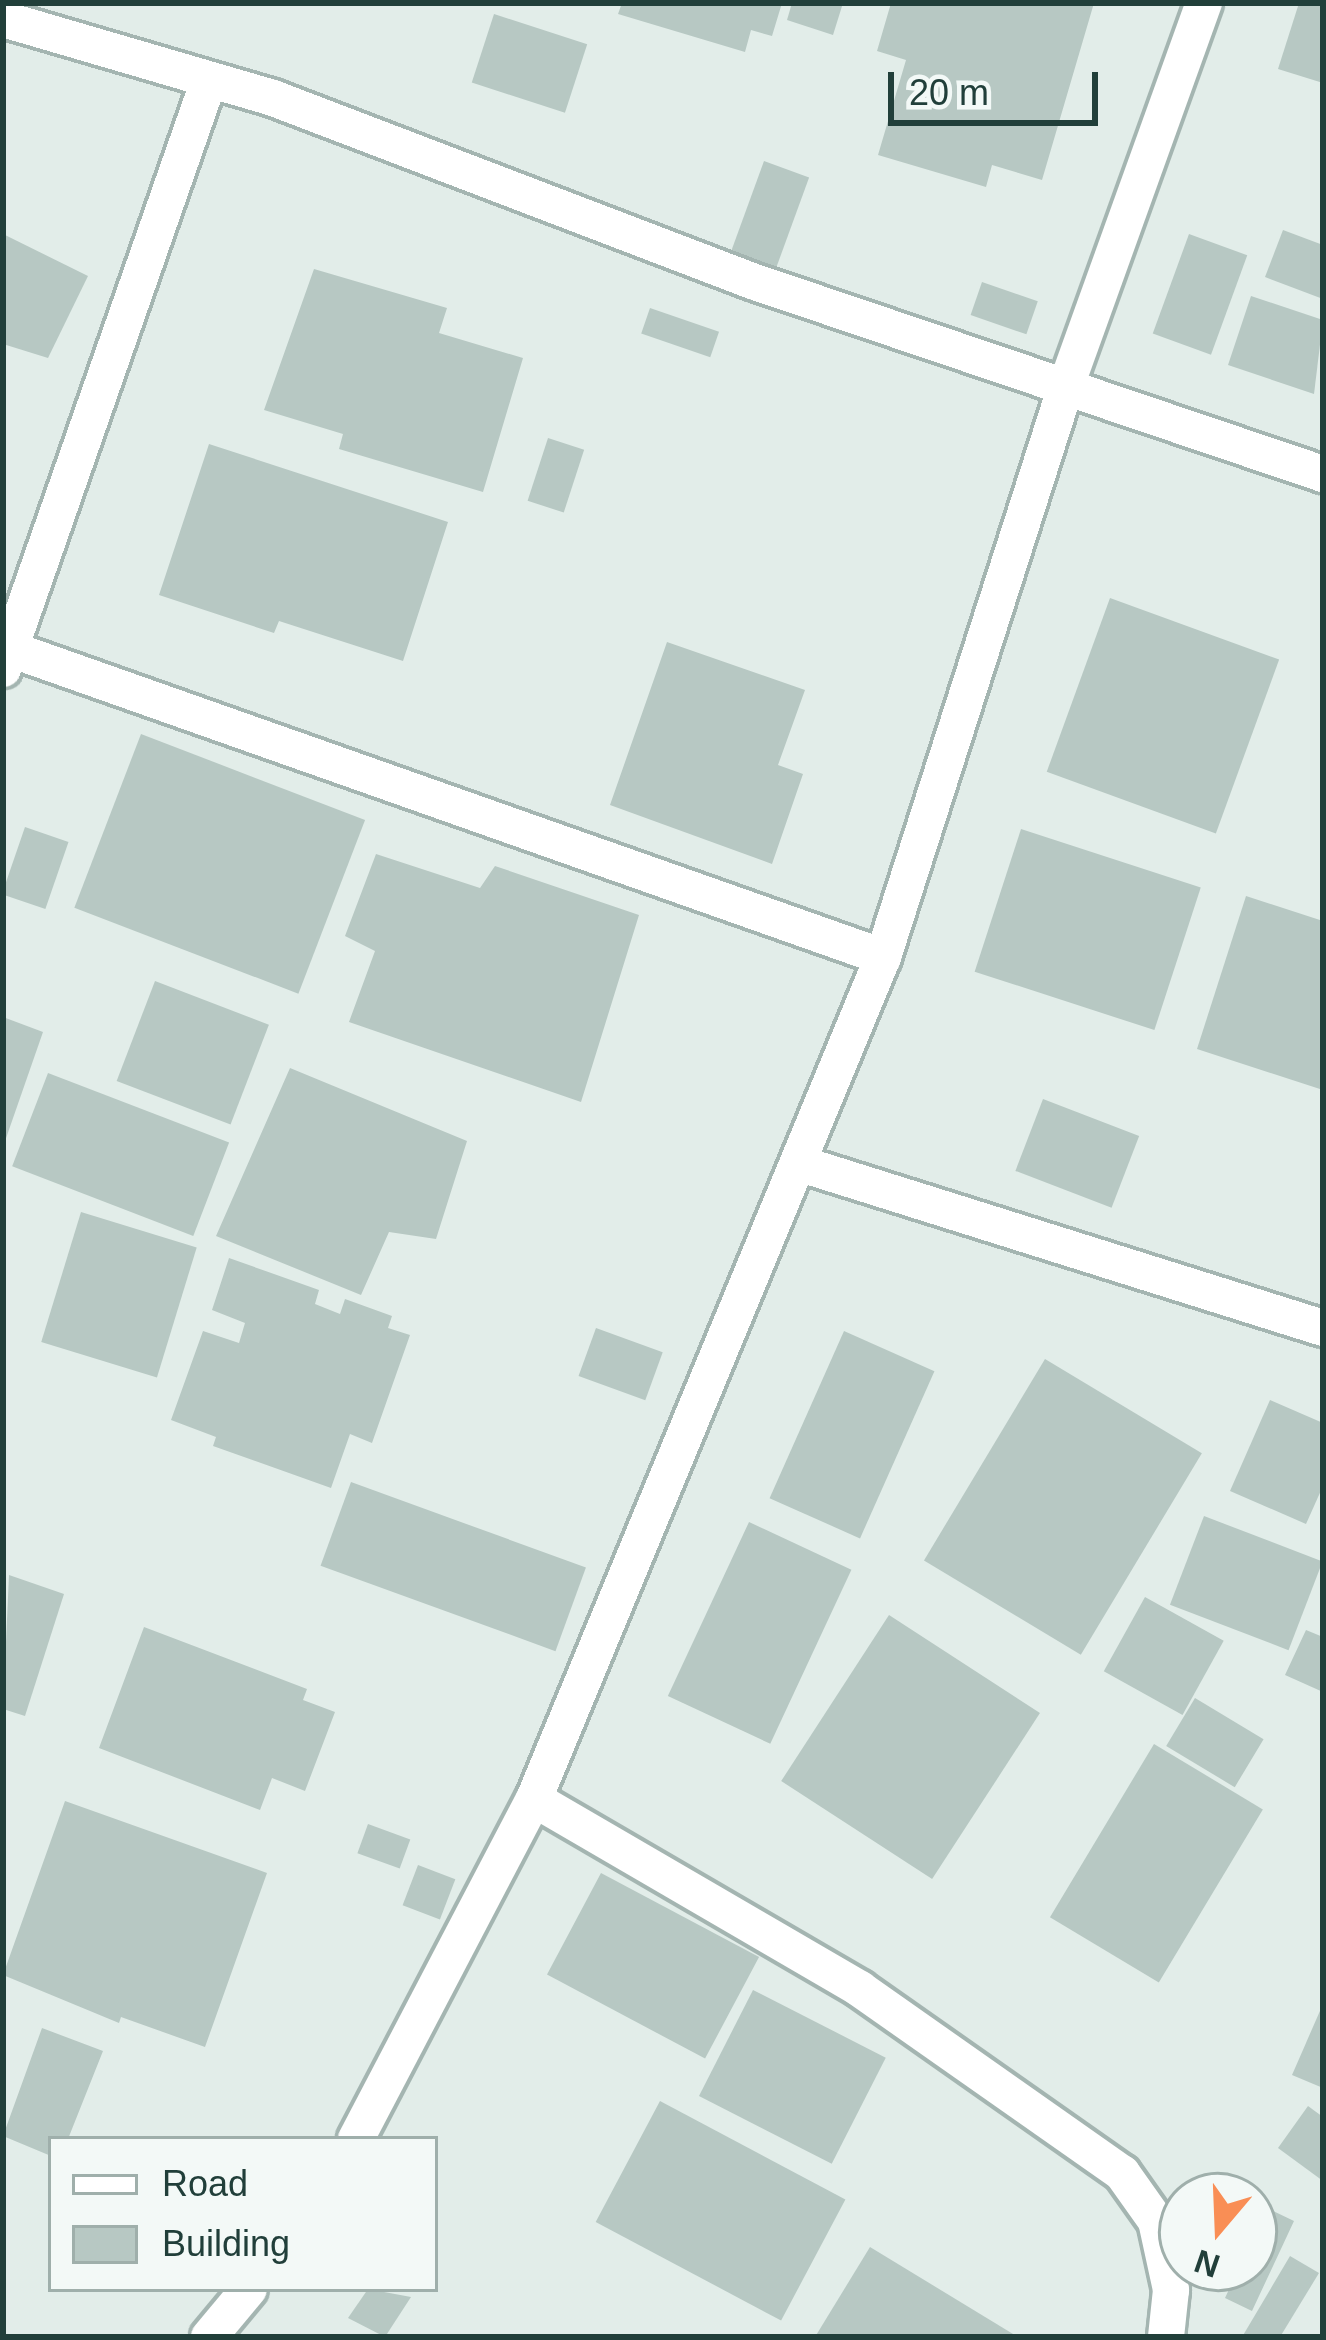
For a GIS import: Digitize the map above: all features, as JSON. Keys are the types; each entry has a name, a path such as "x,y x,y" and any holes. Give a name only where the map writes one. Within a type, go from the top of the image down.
{"street":[{"path":"358,2136 534,1799 801,1164 883,957 1066,386 1204,3"},
{"path":"3,19 209,80 752,280 1323,474"},
{"path":"209,80 6,659 883,957"},
{"path":"801,1164 1323,1328"},
{"path":"534,1799 860,1989 1122,2173 1156,2222 1171,2290 1166,2337"},
{"path":"209,2337 246,2292"}],"building":[{"path":"622,3 782,3 772,36 751,30 745,52 618,14"},
{"path":"792,3 843,3 833,35 787,20"},
{"path":"891,3 1094,3 1042,180 992,165 986,187 878,155 906,60 877,51"},
{"path":"1299,3 1323,3 1323,83 1278,69"},
{"path":"494,14 587,44 565,113 472,82"},
{"path":"764,161 809,177 773,276 728,260"},
{"path":"1283,230 1323,245 1323,299 1265,277"},
{"path":"3,234 88,276 48,358 3,344"},
{"path":"1189,234 1247,255 1211,355 1153,334"},
{"path":"314,269 447,308 439,333 523,358 483,492 339,449 343,434 264,410"},
{"path":"982,282 1038,301 1026,334 971,315"},
{"path":"1251,296 1323,320 1314,394 1228,365"},
{"path":"650,308 719,332 710,357 641,334"},
{"path":"548,438 584,450 564,513 528,501"},
{"path":"209,444 448,522 403,661 279,621 274,633 159,595"},
{"path":"1110,598 1279,660 1216,833 1047,772"},
{"path":"667,642 805,690 778,765 803,774 772,864 610,805"},
{"path":"141,734 365,820 298,994 74,908"},
{"path":"25,827 68,842 45,909 3,895"},
{"path":"1021,829 1201,887 1154,1030 975,972"},
{"path":"376,854 480,888 495,866 639,915 581,1102 349,1022 375,951 345,936"},
{"path":"1246,896 1323,921 1323,1090 1197,1049"},
{"path":"155,981 269,1025 231,1125 117,1081"},
{"path":"3,1017 43,1032 4,1144 3,1144"},
{"path":"290,1068 467,1141 436,1239 389,1232 361,1295 216,1236"},
{"path":"48,1073 229,1143 193,1236 12,1166"},
{"path":"1043,1099 1139,1136 1112,1208 1015,1171"},
{"path":"81,1212 197,1247 157,1377 41,1342"},
{"path":"229,1258 319,1290 315,1304 340,1314 345,1299 392,1316 388,1328 410,1335 372,1443 350,1434 331,1488 213,1446 216,1437 171,1420 203,1331 239,1343 245,1323 212,1310"},
{"path":"596,1328 663,1352 645,1400 579,1376"},
{"path":"844,1331 934,1371 860,1538 770,1498"},
{"path":"1045,1359 1202,1453 1081,1655 924,1560"},
{"path":"1270,1400 1323,1423 1323,1486 1306,1524 1230,1491"},
{"path":"351,1482 586,1568 555,1651 321,1566"},
{"path":"1204,1516 1323,1562 1289,1650 1170,1605"},
{"path":"749,1522 851,1570 770,1744 668,1696"},
{"path":"9,1575 64,1594 25,1716 3,1709"},
{"path":"1145,1597 1224,1641 1183,1715 1104,1671"},
{"path":"889,1615 1040,1713 932,1879 781,1781"},
{"path":"144,1627 307,1689 303,1700 335,1712 305,1791 272,1778 260,1810 99,1748"},
{"path":"1306,1630 1323,1637 1323,1692 1285,1675"},
{"path":"1195,1698 1264,1739 1235,1787 1166,1746"},
{"path":"1154,1744 1263,1809 1159,1983 1050,1917"},
{"path":"65,1801 267,1873 205,2047 121,2017 119,2023 3,1975"},
{"path":"368,1824 410,1839 400,1869 357,1853"},
{"path":"418,1865 455,1879 440,1919 403,1905"},
{"path":"601,1873 759,1957 705,2059 547,1975"},
{"path":"753,1990 886,2058 832,2164 699,2096"},
{"path":"1323,2004 1323,2088 1292,2075"},
{"path":"42,2028 103,2051 69,2136 48,2136 48,2155 3,2136"},
{"path":"660,2101 845,2200 781,2321 596,2222"},
{"path":"1308,2106 1323,2117 1323,2181 1278,2148"},
{"path":"1278,2213 1294,2221 1278,2255"},
{"path":"870,2247 1018,2337 815,2337"},
{"path":"1290,2256 1319,2273 1280,2337 1242,2337 1269,2292 1278,2292 1278,2276"},
{"path":"366,2292 411,2297 385,2337 348,2318"},
{"path":"1228,2292 1261,2292 1252,2311 1225,2298"}]}
